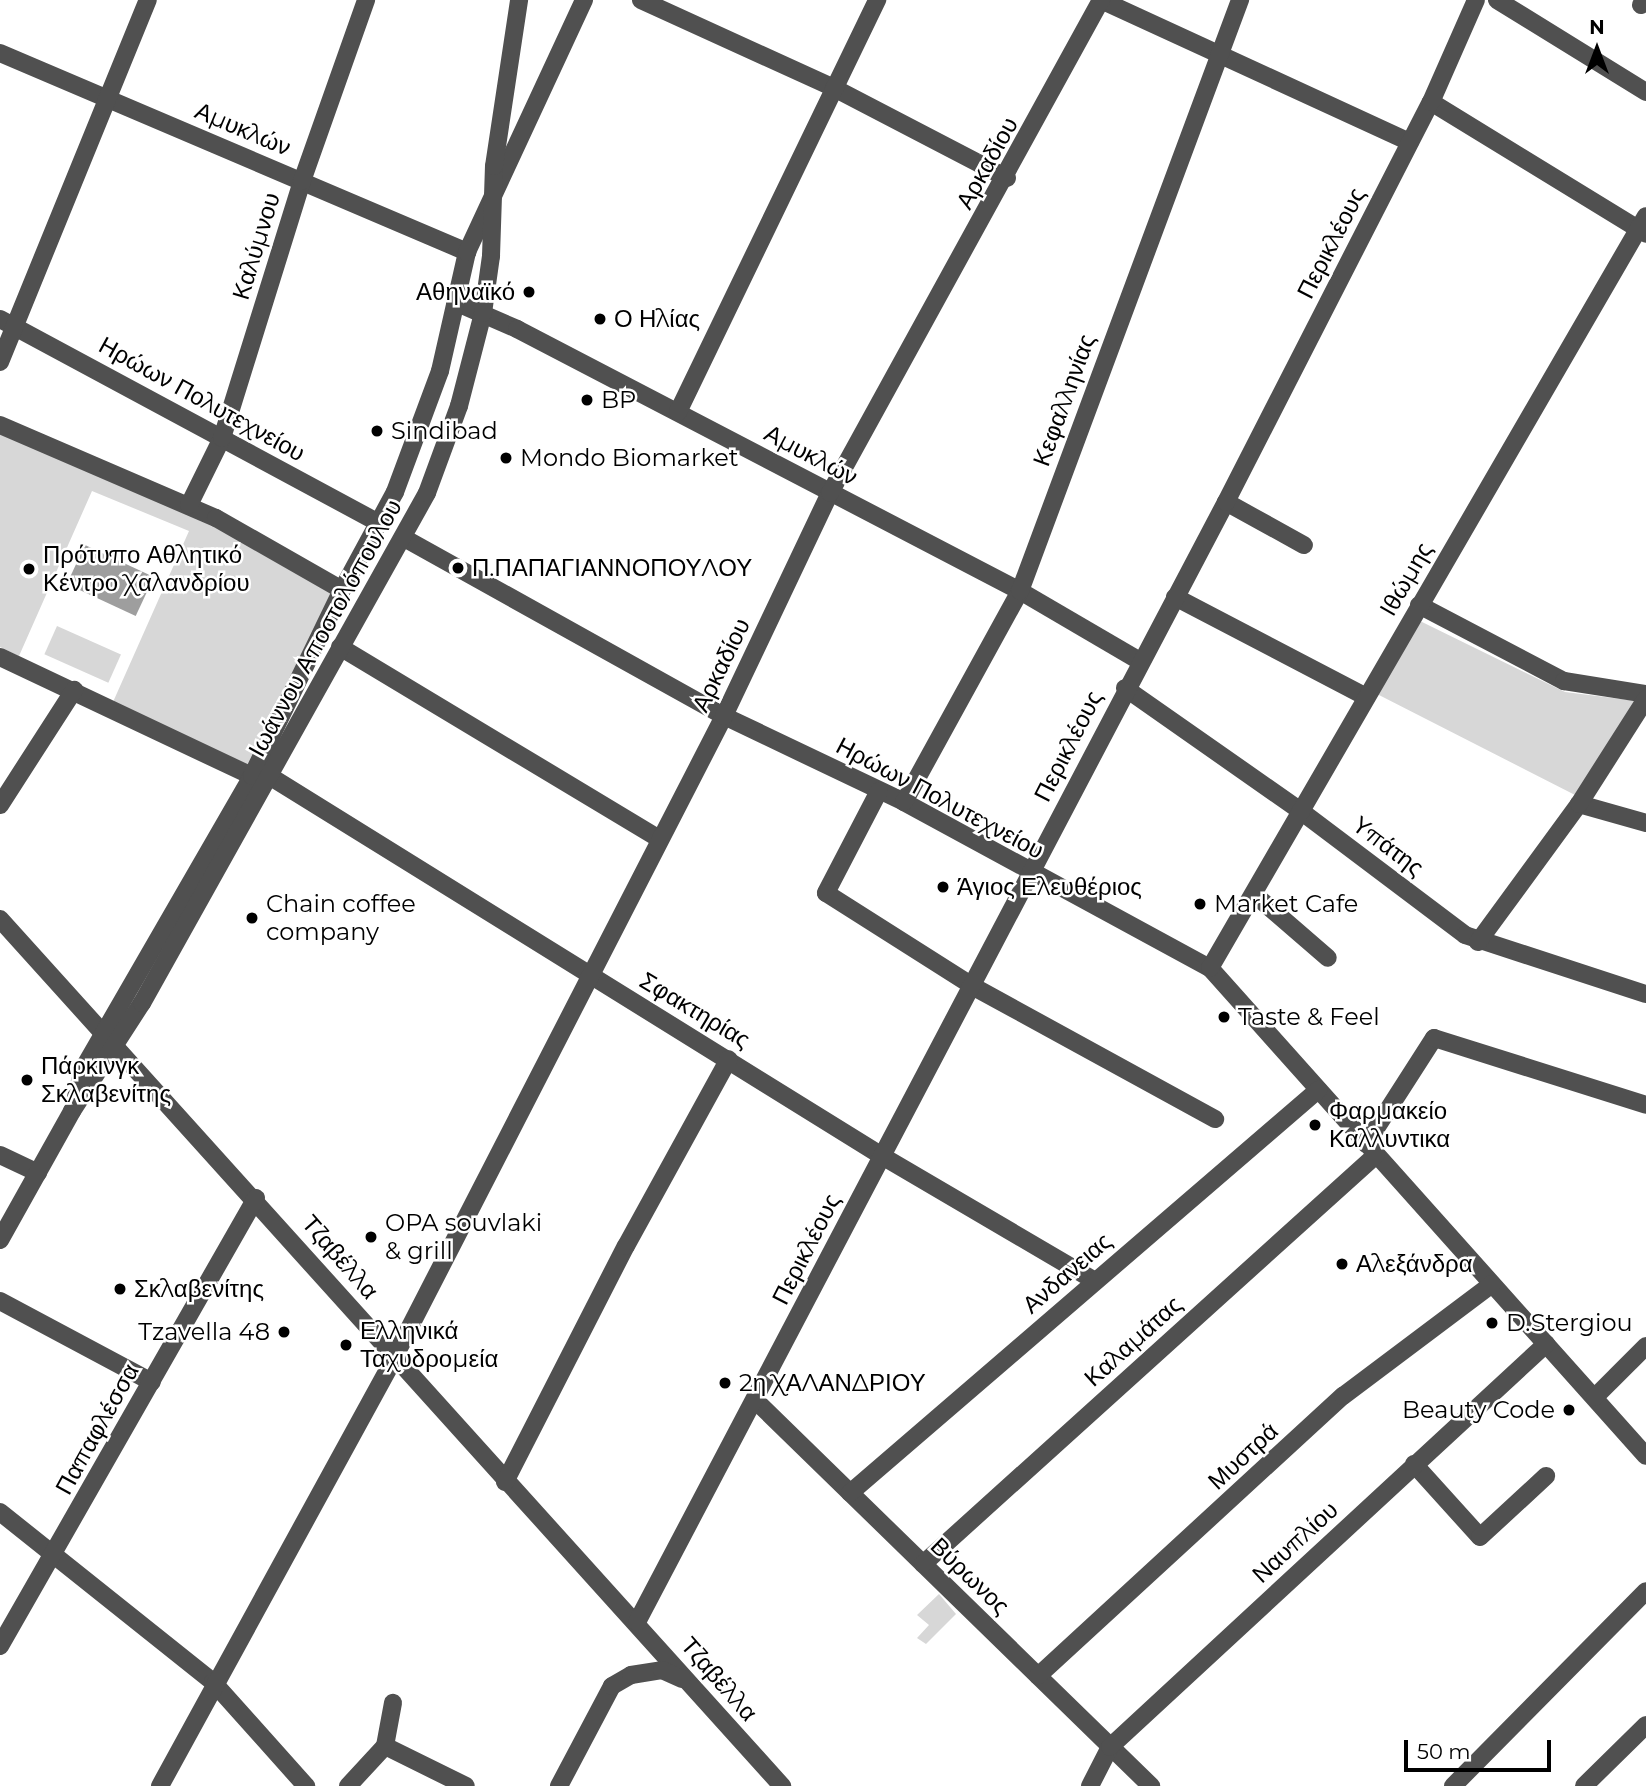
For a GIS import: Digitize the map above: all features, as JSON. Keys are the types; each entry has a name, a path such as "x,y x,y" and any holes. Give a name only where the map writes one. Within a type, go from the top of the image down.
{"street":[{"path":"0,362 18,326 148,0"},
{"name":"Καλύμνου","path":"189,505 222,438 302,181 366,0"},
{"path":"495,198 494,166 519,0"},
{"name":"Ιωάννου Αποστολόπουλου","path":"72,1111 83,1069 252,776 342,590 380,524 436,382 467,251 495,198 584,0"},
{"path":"641,0 834,88 1007,178"},
{"path":"678,412 877,0"},
{"path":"1101,0 1410,142"},
{"name":"Αρκαδίου","path":"160,1786 213,1682 395,1356 588,975 724,716 830,493 1007,178 1101,0"},
{"name":"Κεφαλληνίας","path":"904,802 1020,591 1240,0"},
{"name":"Περικλέους","path":"638,1622 882,1156 974,987 1125,688 1226,502 1431,102 1476,0"},
{"path":"1497,0 1646,92"},
{"name":"Αμυκλών","path":"0,53 467,251"},
{"path":"1431,102 1643,226"},
{"name":"Ιωάννου Αποστολόπουλου","path":"72,1111 114,1049 271,777 340,647 404,538 427,493 459,406 483,313 495,198"},
{"name":"Ιθώμης","path":"1210,968 1255,895 1419,605 1643,226"},
{"name":"Αμυκλών","path":"455,302 483,313 678,412 1020,591 1140,661"},
{"name":"Ηρώων Πολυτεχνείου","path":"0,319 18,326 380,524"},
{"path":"0,425 189,505 342,590"},
{"path":"1226,502 1304,545"},
{"name":"Ηρώων Πολυτεχνείου","path":"404,538 724,716 904,802 1030,873 1210,968 1646,1456"},
{"path":"1175,597 1366,696"},
{"path":"1419,605 1564,681 1646,696 1579,804 1478,942"},
{"path":"340,647 659,839"},
{"path":"0,657 252,776"},
{"name":"Υπάτης","path":"1125,688 1301,812 1478,942 1646,994"},
{"path":"0,805 74,690"},
{"name":"Σφακτηρίας","path":"271,777 882,1156 1095,1281"},
{"path":"879,791 826,892 974,987 1215,1119"},
{"path":"1579,804 1646,823"},
{"path":"1255,895 1328,958"},
{"name":"Τζαβέλλα","path":"0,919 114,1049 256,1198 505,1482 638,1622 782,1786"},
{"name":"Καλαμάτας","path":"923,1564 1371,1149 1434,1038 1646,1105"},
{"path":"505,1482 626,1246 729,1059"},
{"name":"Ανδανειας","path":"850,1493 1318,1090"},
{"path":"0,1240 72,1111"},
{"path":"0,1155 38,1173"},
{"name":"Παπαφλέσσα","path":"0,1646 256,1198"},
{"name":"Μυστρά","path":"1038,1675 1343,1396 1492,1284"},
{"path":"0,1301 152,1382"},
{"name":"Ναυπλίου","path":"1090,1786 1110,1746 1546,1344"},
{"path":"1595,1397 1646,1346"},
{"name":"Βύρωνος","path":"755,1401 1151,1786"},
{"path":"1414,1464 1480,1537 1546,1476"},
{"path":"0,1512 213,1682 306,1786"},
{"path":"1453,1786 1646,1591"},
{"path":"559,1786 612,1686 631,1675 662,1670 689,1683"},
{"path":"348,1786 385,1745 393,1703"},
{"path":"1584,1786 1646,1725"},
{"path":"385,1745 466,1786"}],"shaded area":[{"path":"0,425 189,505 342,590 252,776 109,711 189,531 92,491 19,656 0,647"},
{"path":"85,545 154,577 136,616 67,584"},
{"path":"1420,621 1565,692 1637,701 1577,796 1377,694"},
{"path":"57,626 121,654 108,683 44,654"},
{"path":"939,1594 956,1614 926,1644 917,1638 929,1625 917,1615"}],"place":[{"name":"Αθηναϊκό","path":"529,292"},
{"name":"Ο Ηλίας","path":"600,319"},
{"name":"BP","path":"587,400"},
{"name":"Sindibad","path":"377,431"},
{"name":"Mondo Biomarket","path":"506,458"},
{"name":"Π.ΠΑΠΑΓΙΑΝΝΟΠΟΥΛΟΥ","path":"458,568"},
{"name":"Πρότυπο Αθλητικό Κέντρο Χαλανδρίου","path":"29,569"},
{"name":"Άγιος Ελευθέριος","path":"943,887"},
{"name":"Market Cafe","path":"1200,904"},
{"name":"Chain coffee company","path":"252,918"},
{"name":"Taste & Feel","path":"1224,1017"},
{"name":"Πάρκινγκ Σκλαβενίτης","path":"27,1080"},
{"name":"Φαρμακείο Καλλυντικα","path":"1315,1125"},
{"name":"OPA souvlaki & grill","path":"371,1237"},
{"name":"Αλεξάνδρα","path":"1342,1264"},
{"name":"Σκλαβενίτης","path":"120,1289"},
{"name":"D.Stergiou","path":"1492,1323"},
{"name":"Tzavella 48","path":"284,1332"},
{"name":"Ελληνικά Ταχυδρομεία","path":"346,1345"},
{"name":"2η ΧΑΛΑΝΔΡΙΟΥ","path":"725,1383"},
{"name":"Beauty Code","path":"1569,1410"}]}
